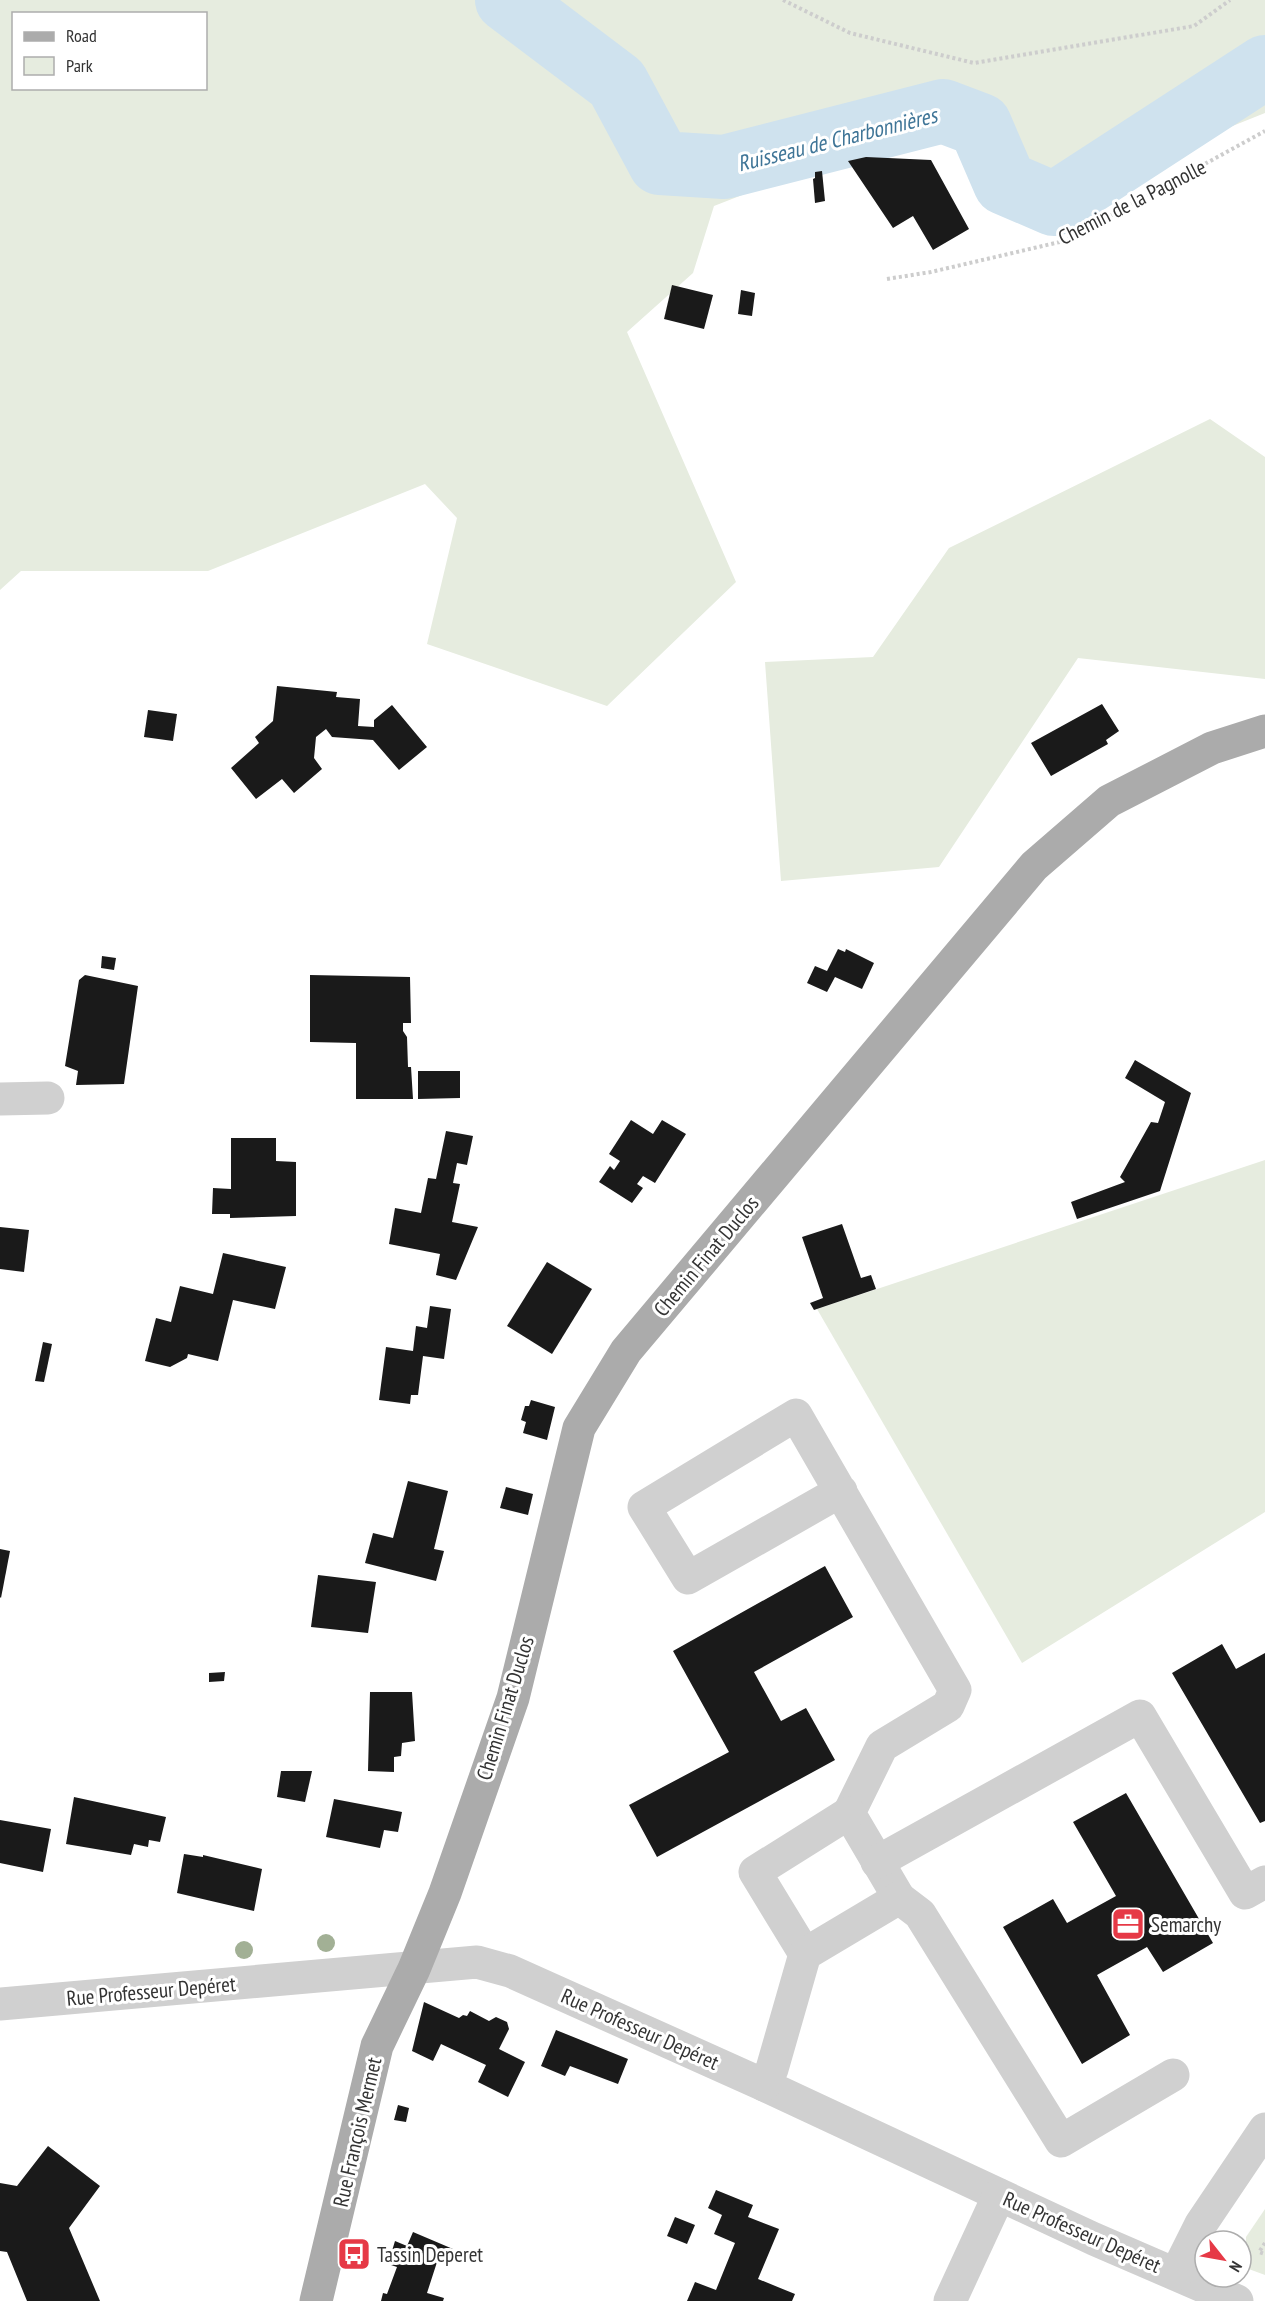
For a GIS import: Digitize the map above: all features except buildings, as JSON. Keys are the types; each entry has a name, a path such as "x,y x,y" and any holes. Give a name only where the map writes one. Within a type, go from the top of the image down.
{"main road":[{"name":"Chemin Finat Duclos","path":"414,1969 445,1893 513,1698 579,1428 626,1351 1034,866 1109,801 1212,748 1265,731"},
{"name":"Rue François Mermet","path":"316,2301 377,2046 414,1969"}],"street":[{"path":"0,1099 48,1098"},
{"path":"805,1954 755,1872 849,1813 882,1746 948,1706 955,1690 841,1491 796,1416 644,1507 688,1578 841,1491"},
{"path":"878,1862 1140,1716 1245,1893 1265,1882"},
{"path":"849,1813 899,1898 920,1914 1061,2141 1173,2075"},
{"path":"764,2085 772,2069 805,1954 899,1898"},
{"name":"Rue Professeur Depéret","path":"0,2004 477,1962 510,1971 764,2085 999,2195 1238,2301"},
{"path":"1176,2274 1201,2224 1265,2129"},
{"path":"950,2301 999,2195"}],"path":[{"path":"783,0 850,33 974,63 1194,26 1230,0"},
{"name":"Chemin de la Pagnolle","path":"887,279 931,272 1064,241 1265,131"},
{"path":"1265,2244 1259,2252 1265,2254"}],"green space":[{"path":"0,0 1265,0 1265,113 1140,163 1057,202 985,139 934,108 765,186 714,206 693,273 627,332 736,582 607,706 427,644 457,518 425,484 208,571 21,571 0,590"},
{"path":"1210,419 1265,457 1265,679 1078,658 939,867 781,881 765,662 873,657 949,548"},
{"path":"1265,1160 1265,1512 1022,1663 817,1309"},
{"path":"1265,2209 1265,2275 1253,2271 1251,2229"}],"waterway":[{"name":"Ruisseau de Charbonnières","path":"507,0 617,83 660,163 724,167 943,111 980,125 1005,183 1054,204 1265,67"}],"place":[{"name":"Semarchy","path":"1128,1924"},
{"name":"Tassin Deperet","path":"354,2254"}]}
